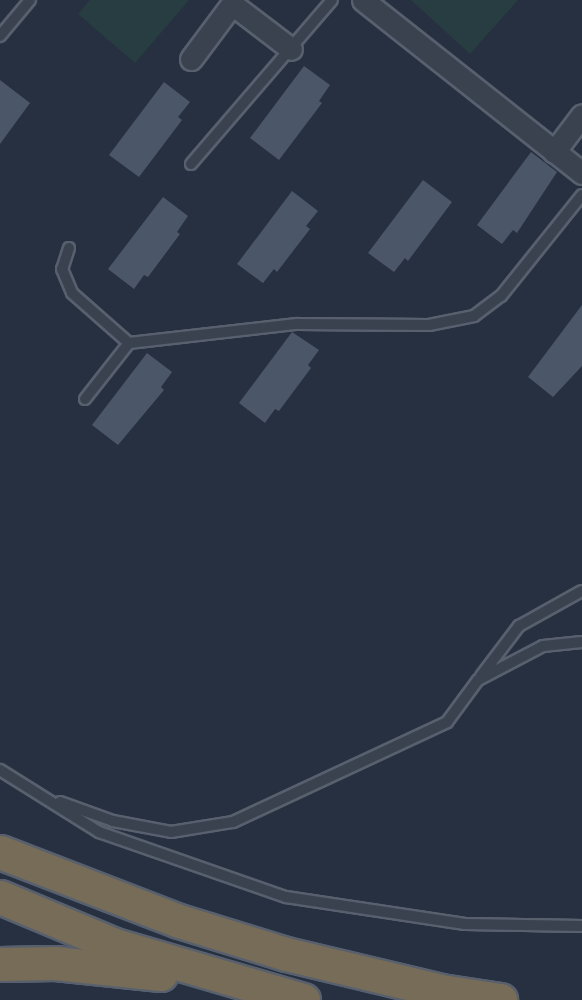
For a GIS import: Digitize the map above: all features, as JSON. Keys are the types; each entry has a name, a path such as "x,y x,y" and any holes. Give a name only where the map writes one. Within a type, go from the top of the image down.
{"highway":[{"path":"0,852 179,921 286,954 500,1000"},
{"path":"0,897 116,945 303,1000"},
{"path":"0,964 55,963 237,982"}],"street":[{"path":"363,0 582,173"},
{"path":"190,59 232,4 291,49"},
{"path":"554,152 582,115"}],"lane":[{"path":"0,36 30,0"},
{"path":"191,164 332,0"},
{"path":"85,399 129,343 297,324 429,325 474,316 501,296 582,195"},
{"path":"69,248 62,269 72,293 129,343"},
{"path":"40,795 113,821 171,832 233,822 447,722 519,626 582,591"},
{"path":"478,680 543,646 582,642"},
{"path":"0,770 99,832 286,897 465,924 582,926"}],"green space":[{"path":"90,0 189,0 135,63 78,14"},
{"path":"411,0 518,0 470,54"}],"building":[{"path":"304,66 330,85 319,101 322,103 279,160 250,138"},
{"path":"0,80 30,103 0,144"},
{"path":"164,82 190,102 178,117 182,120 139,177 109,155"},
{"path":"531,152 557,172 517,233 513,230 502,244 477,225"},
{"path":"423,180 452,202 408,261 405,258 394,272 368,253"},
{"path":"292,191 318,211 306,226 310,229 277,272 274,269 263,283 237,264"},
{"path":"163,197 188,216 177,232 180,234 148,277 144,275 134,289 108,269"},
{"path":"582,305 582,366 553,397 528,377"},
{"path":"292,332 319,350 308,365 311,368 279,411 275,409 265,423 239,403"},
{"path":"147,353 172,372 161,387 164,390 118,445 92,425"}]}
